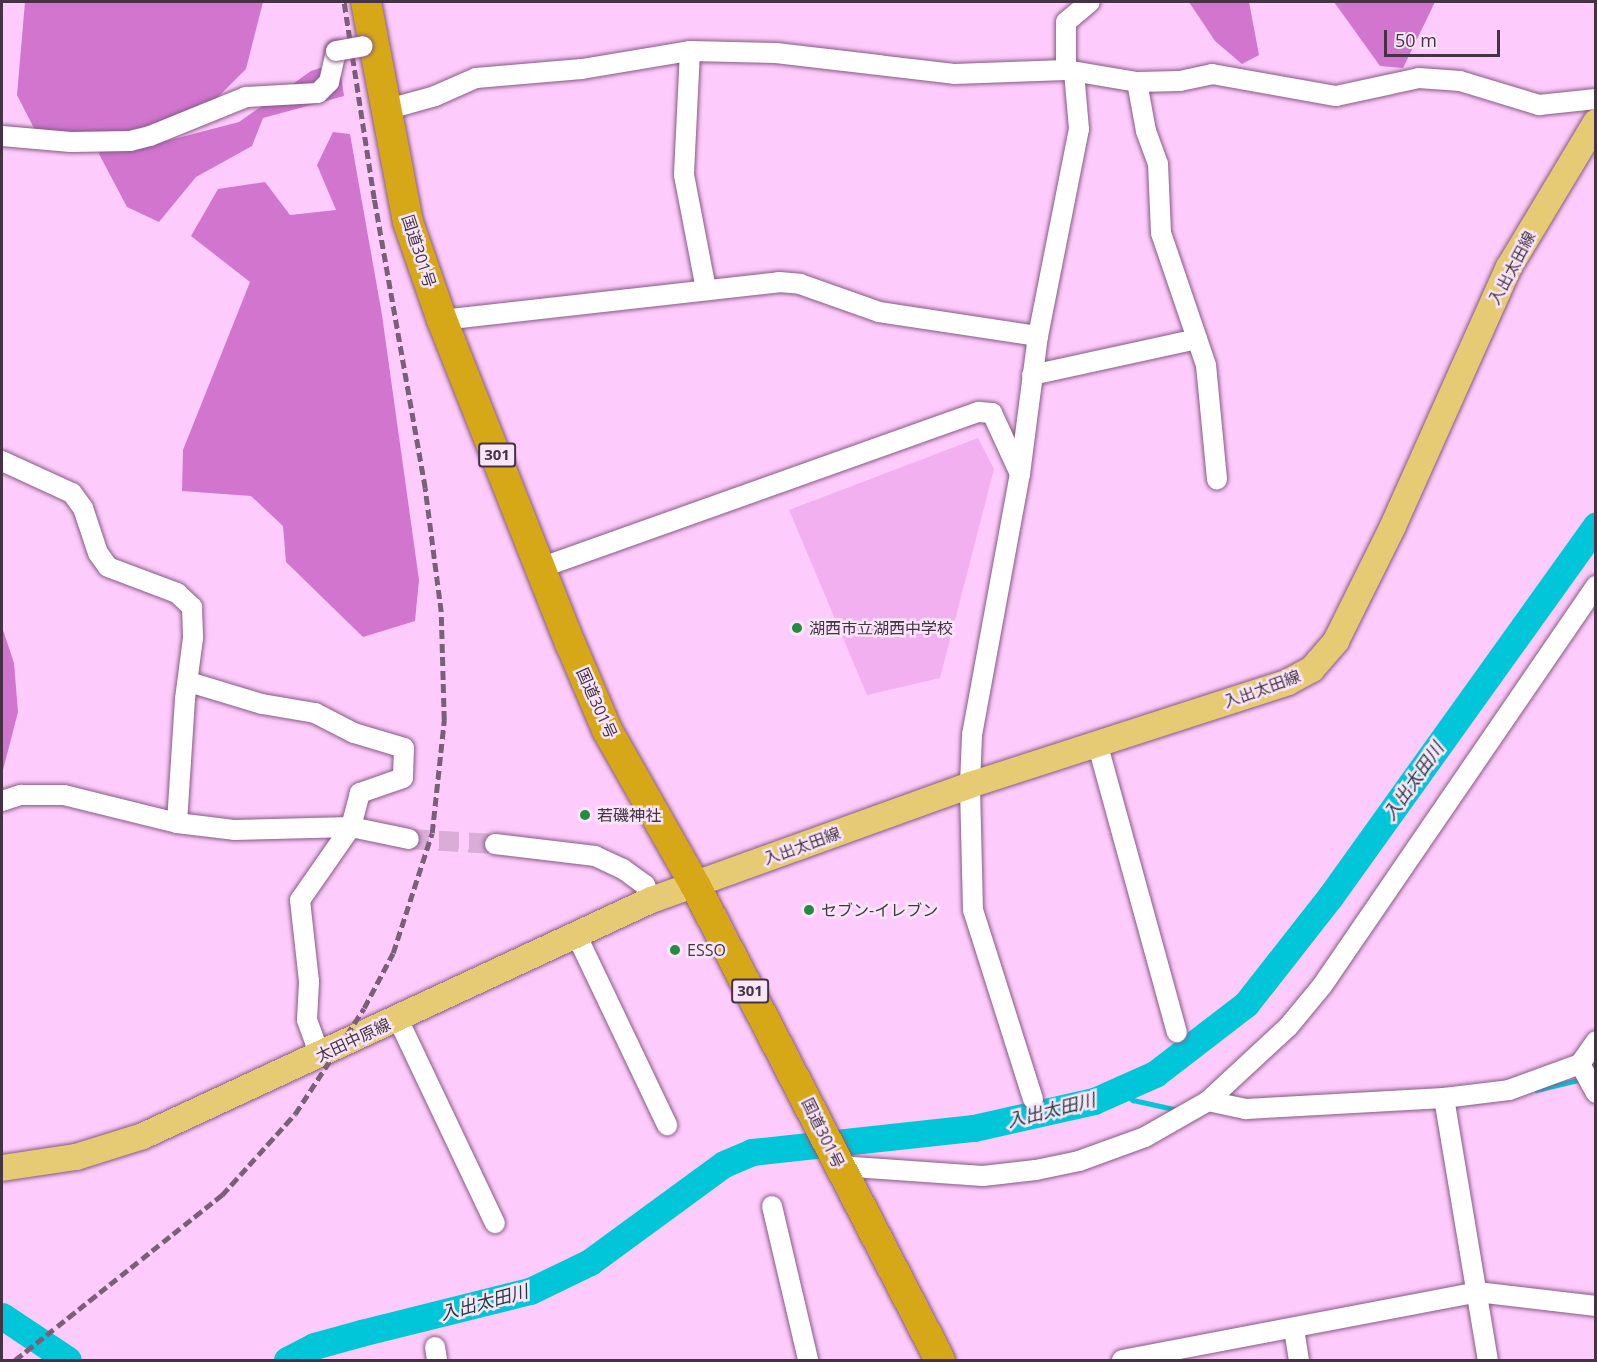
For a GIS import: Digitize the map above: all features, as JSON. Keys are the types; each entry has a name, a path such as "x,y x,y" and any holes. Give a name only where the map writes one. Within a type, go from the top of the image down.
{"highway":[{"name":"国道301号","path":"366,2 368,45 385,110 408,222 442,320 540,568 608,730 695,885 940,1360"}],"main road":[{"name":"入出太田線","path":"695,885 970,785 1098,746 1287,682 1312,669 1336,641 1393,526 1509,267 1596,122"},
{"name":"太田中原線","path":"2,1168 76,1157 143,1136 576,934 651,900 695,885"}],"street":[{"path":"1033,1099 973,910 970,785 972,735 1020,474 1038,336 1078,129 1066,22 1090,2"},
{"path":"2,136 71,142 130,141 150,136 246,97 318,93 329,82 336,51 368,45"},
{"path":"690,51 684,175 706,289"},
{"path":"385,110 435,96 476,78 582,69 690,51 776,52 954,74 1070,71 1137,82 1180,81 1212,74 1336,96 1419,78 1460,81 1539,105 1596,99"},
{"path":"1137,82 1146,130 1158,164 1161,233 1206,365 1217,479"},
{"path":"442,320 706,289 800,284 879,312 1038,336"},
{"path":"1032,375 1197,339"},
{"path":"540,568 979,412 992,413 1020,474"},
{"path":"2,461 72,493 83,508 98,553 108,567 177,593 192,607 189,682 177,823"},
{"path":"839,1166 983,1176 1036,1170 1079,1161 1145,1137 1208,1101 1288,1027 1322,986 1596,586"},
{"path":"189,682 262,704 315,713 354,733 404,748 403,778 360,793 351,827 300,900 309,982 307,1020 320,1055"},
{"path":"1098,746 1177,1032"},
{"path":"2,801 21,795 64,795 177,823 234,830 351,827 409,839"},
{"path":"495,844 595,856 623,869 645,885 651,900"},
{"path":"576,934 667,1125"},
{"path":"398,1019 495,1223"},
{"path":"1208,1101 1246,1109 1444,1098 1509,1090 1580,1064 1596,1041"},
{"path":"1580,1064 1596,1093"},
{"path":"1444,1098 1488,1360"},
{"path":"772,1206 808,1360"},
{"path":"1122,1360 1294,1329 1477,1292 1596,1306"},
{"path":"1294,1329 1299,1360"}],"shaded area":[{"path":"25,2 263,2 246,69 211,104 153,133 37,134 17,95"},
{"path":"1189,2 1249,2 1259,55 1242,64 1215,41"},
{"path":"1334,2 1435,2 1403,68 1380,66"},
{"path":"339,62 344,96 263,118 252,146 196,177 159,222 127,207 99,154 103,144 147,146 239,122 311,71"},
{"path":"333,132 350,134 382,315 419,580 415,621 363,637 286,562 283,526 251,496 182,491 183,450 250,282 191,236 218,189 265,182 290,215 336,210 317,165"},
{"path":"978,438 994,469 940,678 867,695 789,510"},
{"path":"2,627 14,663 18,712 2,774"}],"waterway":[{"name":"入出太田川","path":"287,1360 314,1346 530,1291 590,1262 724,1164 752,1152 974,1128 1094,1101 1155,1074 1246,1004 1330,897 1596,525"},
{"path":"1589,1070 1596,1060"},
{"path":"1536,1090 1583,1079"},
{"path":"1119,1091 1133,1100 1178,1110"},
{"name":"入出太田川","path":"2,1316 68,1360"}],"tunnel":[{"path":"409,839 495,844"}],"railway":[{"path":"15,1360 222,1195 295,1114 364,1008 393,953 432,833 444,720 441,612 425,488 374,199 344,2"}],"place":[{"name":"湖西市立湖西中学校","path":"797,628"},
{"name":"若磯神社","path":"585,815"},
{"name":"セブン-イレブン","path":"809,910"},
{"name":"ESSO","path":"675,950"}]}
